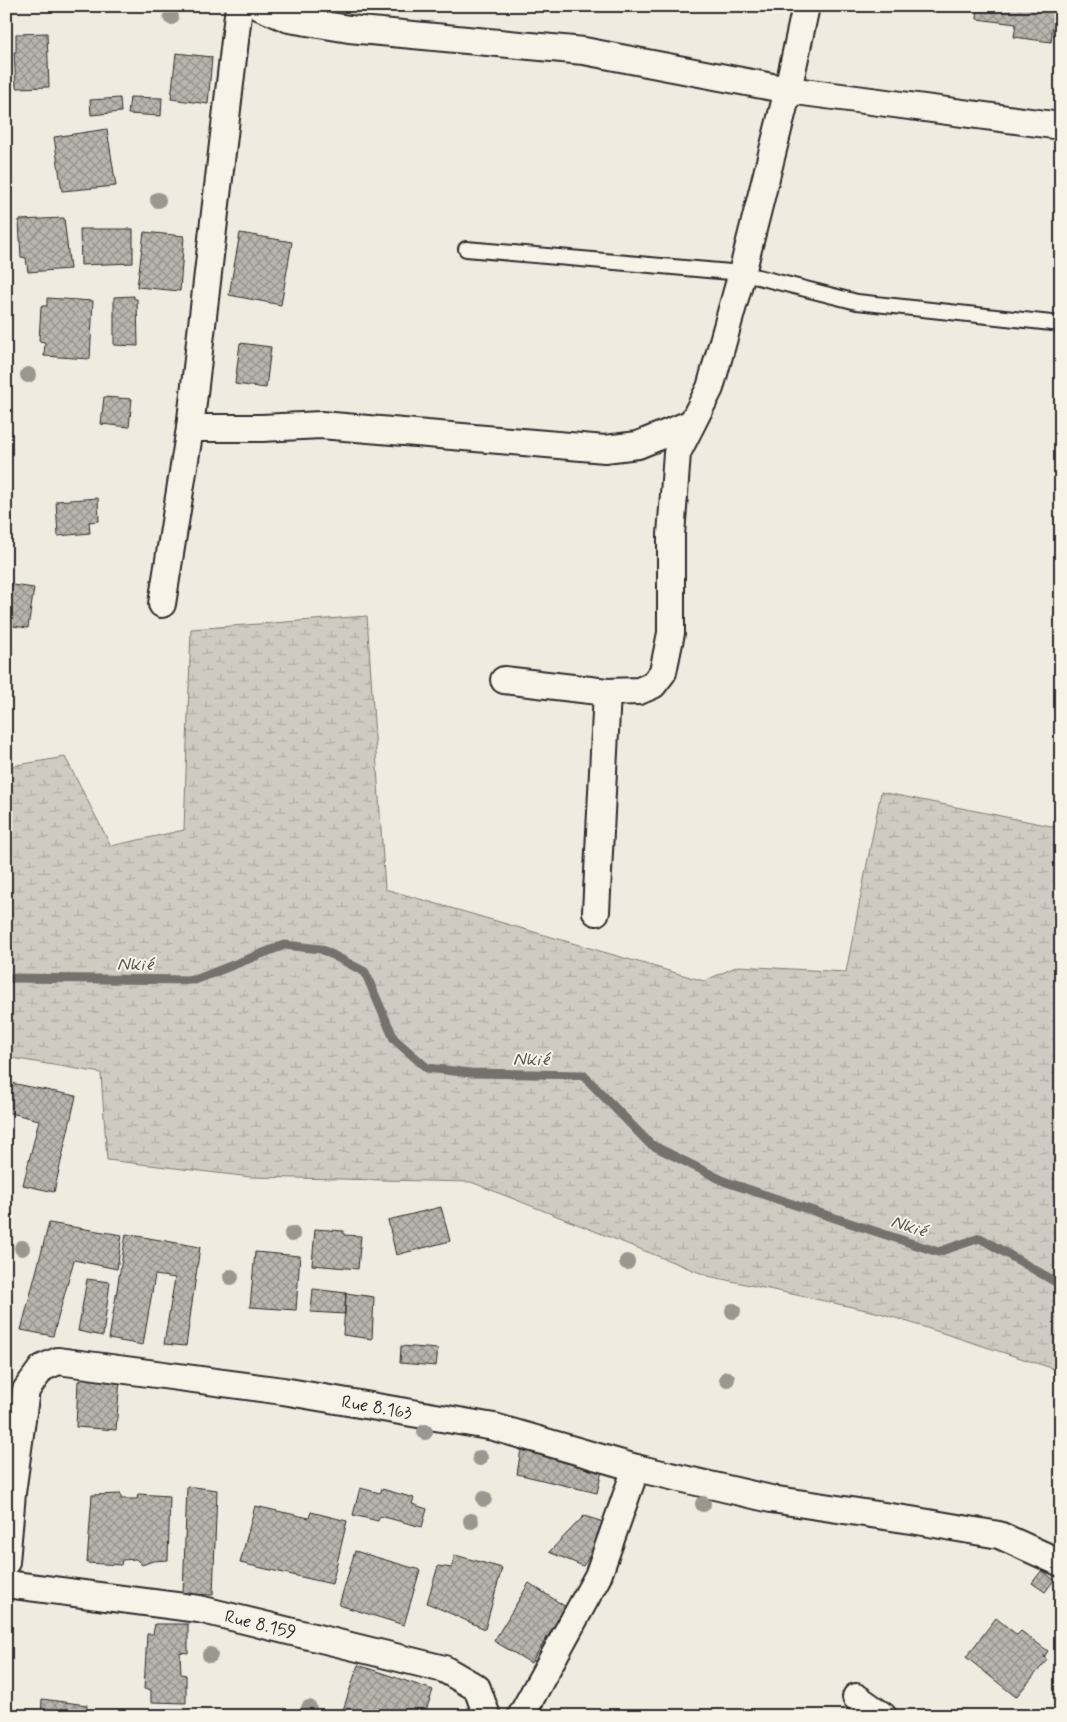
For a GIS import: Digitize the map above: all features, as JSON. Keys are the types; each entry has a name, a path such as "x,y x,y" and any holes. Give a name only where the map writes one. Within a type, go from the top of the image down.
{"street":[{"path":"162,604 190,428 239,6"},
{"path":"258,6 288,19 349,29 584,51 788,90 1061,126"},
{"path":"504,680 607,692 639,691 653,685 663,672 671,633 671,535 677,453 710,388 742,273 788,90 806,6"},
{"path":"190,428 262,428 321,425 605,449 638,445 692,423"},
{"path":"596,912 607,692"},
{"name":"Rue 8.163","path":"6,1562 9,1493 26,1390 42,1368 58,1361 283,1392 494,1427 636,1468 771,1500 911,1520 999,1536 1061,1563"},
{"path":"521,1716 598,1576 636,1468"},
{"name":"Rue 8.159","path":"6,1584 199,1609 444,1668 477,1688 487,1716"},
{"path":"856,1697 883,1716"}],"lane":[{"path":"466,249 742,273 857,302 1061,324"}],"green space":[{"path":"367,616 385,889 704,981 738,966 846,972 881,792 1061,828 1061,1371 880,1313 708,1276 471,1182 251,1177 107,1160 101,1073 6,1057 6,767 65,757 111,846 184,830 191,629"}],"building":[{"path":"978,6 1055,6 1051,42 1014,37 1016,24 977,19"},
{"path":"47,33 49,87 16,88 14,52 16,52 16,34"},
{"path":"176,53 212,57 208,104 171,99"},
{"path":"130,97 162,98 161,116 128,114"},
{"path":"120,98 121,112 91,115 90,100"},
{"path":"107,129 116,186 62,191 54,137"},
{"path":"64,218 70,269 28,272 26,258 21,257 19,220"},
{"path":"80,229 133,229 133,263 81,265"},
{"path":"144,232 184,236 180,291 137,287"},
{"path":"240,233 292,242 281,305 229,295"},
{"path":"134,296 134,299 137,299 138,346 114,345 114,297"},
{"path":"47,298 93,301 90,359 44,356 45,342 39,341 41,306 47,306"},
{"path":"240,343 271,347 266,388 235,384"},
{"path":"104,397 132,399 129,427 101,424"},
{"path":"98,498 99,521 89,522 90,533 58,536 56,501"},
{"path":"6,584 34,588 28,628 6,625"},
{"path":"11,1083 76,1096 54,1192 23,1185 39,1120 6,1112"},
{"path":"441,1207 450,1241 396,1255 388,1220"},
{"path":"49,1223 122,1235 117,1269 74,1260 53,1336 21,1330"},
{"path":"315,1229 344,1231 344,1235 361,1236 358,1269 312,1265"},
{"path":"126,1234 200,1247 186,1346 164,1344 175,1278 155,1275 143,1345 109,1339"},
{"path":"255,1252 300,1256 296,1310 250,1307"},
{"path":"87,1279 110,1282 103,1336 78,1331"},
{"path":"313,1289 346,1293 345,1314 311,1312"},
{"path":"346,1293 374,1297 372,1339 343,1335"},
{"path":"401,1346 438,1349 436,1366 400,1363"},
{"path":"81,1376 120,1379 116,1430 76,1427 78,1381 81,1381"},
{"path":"522,1443 604,1462 597,1493 517,1474"},
{"path":"187,1486 217,1490 213,1595 183,1594"},
{"path":"360,1488 380,1493 382,1489 414,1498 412,1504 427,1509 422,1527 380,1516 378,1521 353,1515"},
{"path":"121,1494 121,1499 137,1499 138,1494 170,1496 168,1560 153,1561 142,1565 136,1559 122,1560 121,1565 87,1563 92,1495"},
{"path":"255,1506 309,1518 311,1512 347,1521 332,1584 240,1563"},
{"path":"584,1516 610,1524 583,1566 549,1552"},
{"path":"355,1551 420,1570 404,1625 339,1605"},
{"path":"455,1555 502,1568 485,1629 427,1603 438,1566 452,1568"},
{"path":"1042,1570 1054,1580 1045,1592 1032,1583"},
{"path":"529,1583 566,1607 531,1663 494,1641"},
{"path":"996,1618 1017,1635 1021,1631 1048,1651 1044,1657 1047,1660 1016,1697 966,1657"},
{"path":"155,1624 188,1624 188,1653 180,1652 181,1674 186,1675 186,1703 151,1702 151,1690 144,1689 147,1634 153,1634"},
{"path":"358,1665 433,1690 424,1716 341,1716"},
{"path":"42,1699 87,1705 86,1716 41,1716"}],"waterway":[{"name":"Nkié","path":"6,978 195,980 284,945 321,949 365,972 394,1039 427,1068 471,1073 583,1075 650,1144 726,1182 938,1252 980,1238 1061,1285"}]}
